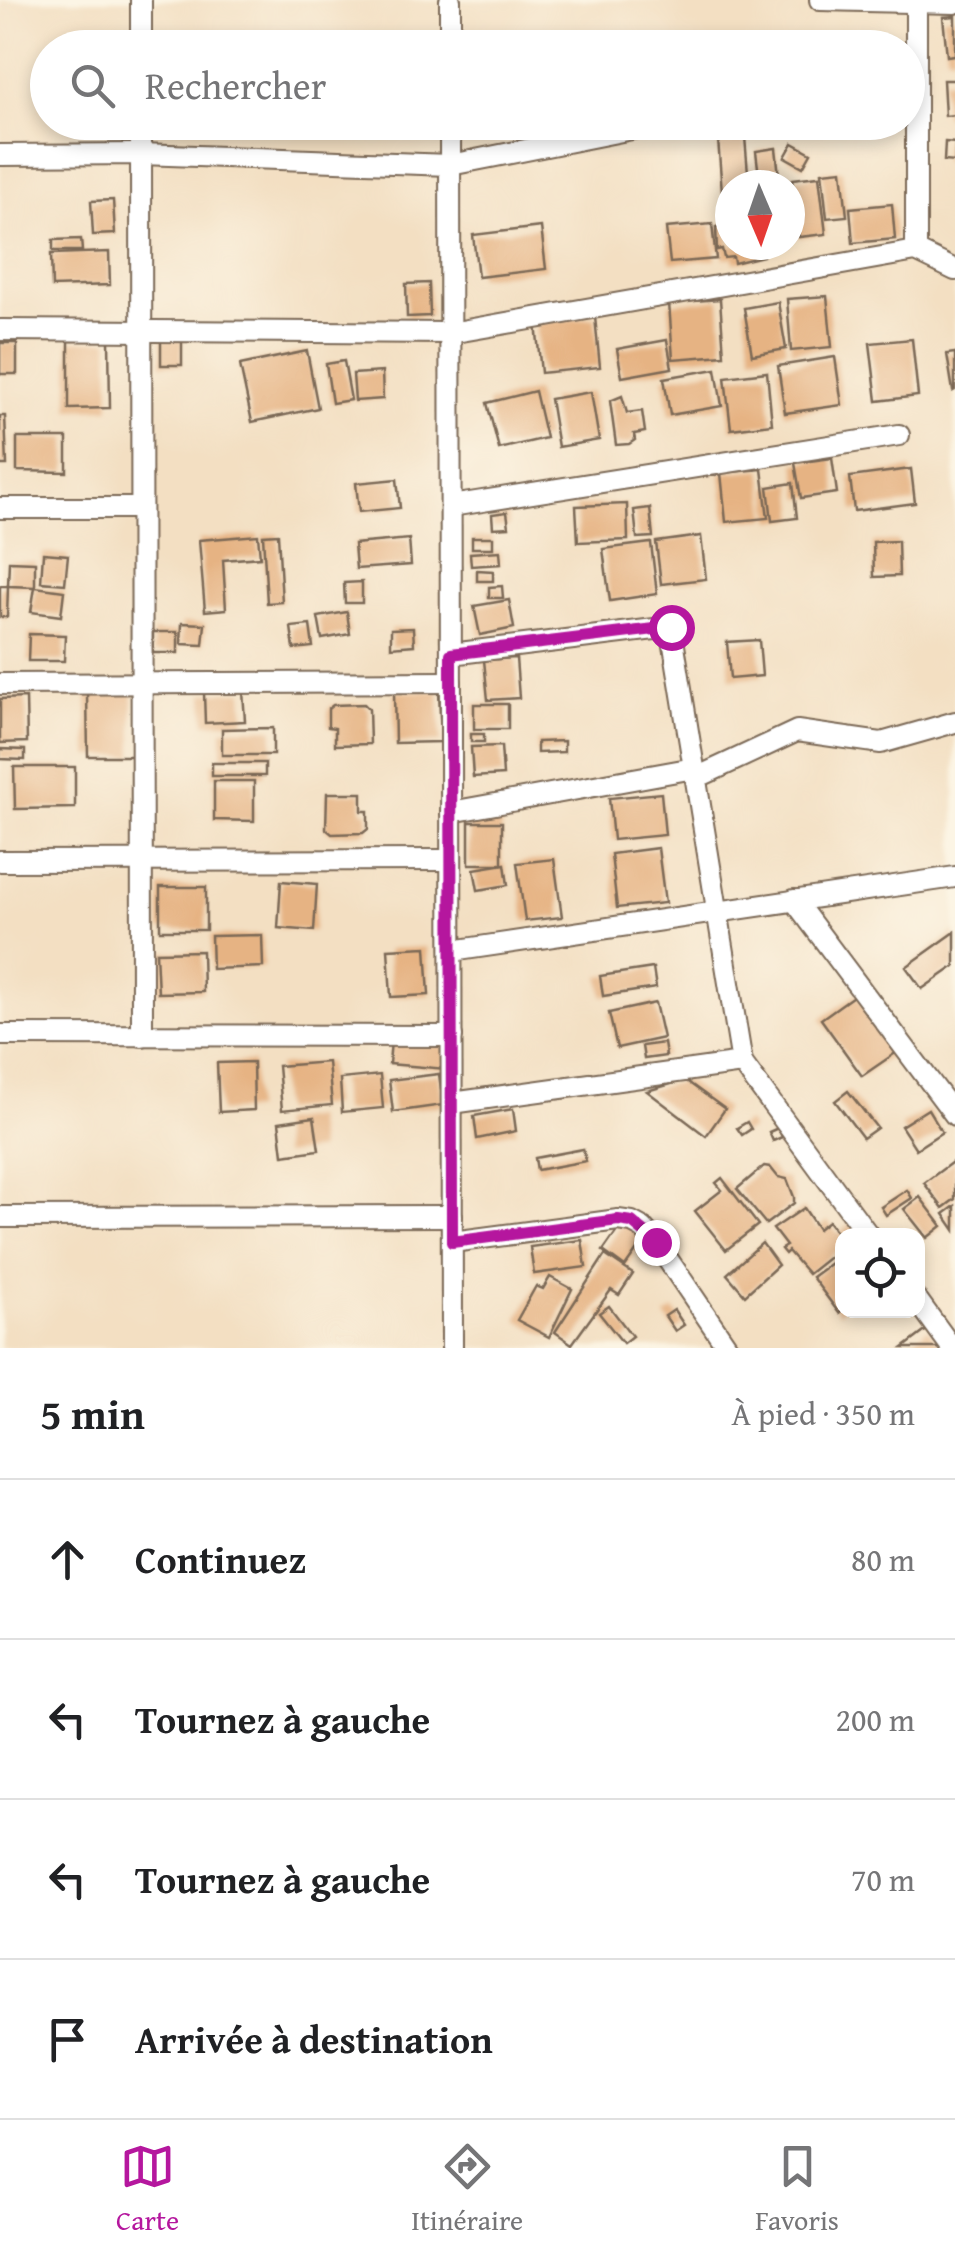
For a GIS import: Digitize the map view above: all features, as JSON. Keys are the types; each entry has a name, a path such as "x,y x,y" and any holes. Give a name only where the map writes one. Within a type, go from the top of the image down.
{"street":[{"path":"141,0 141,30"},
{"path":"450,0 450,30"},
{"path":"820,0 955,3"},
{"path":"916,1 916,30"},
{"path":"141,140 142,1036"},
{"path":"450,140 452,1348"},
{"path":"0,154 141,154 450,165 576,140"},
{"path":"916,140 916,251"},
{"path":"0,330 450,333 916,251 955,270"},
{"path":"451,506 899,436"},
{"path":"0,508 142,508"},
{"path":"451,654 671,627 742,1063 863,1228"},
{"path":"0,684 451,682"},
{"path":"451,812 695,773 797,731 881,742 955,722"},
{"path":"0,861 451,860"},
{"path":"452,950 955,877"},
{"path":"794,900 955,1115"},
{"path":"0,1035 452,1036"},
{"path":"452,1103 742,1063"},
{"path":"0,1217 452,1216"},
{"path":"452,1242 618,1220 632,1222 656,1242 728,1348"},
{"path":"925,1311 952,1348"}],"building":[{"path":"955,16 955,55 947,56 943,17"},
{"path":"943,80 955,80 955,115 945,116"},
{"path":"718,140 745,140 748,170 720,170"},
{"path":"945,142 955,143 955,162 944,161"},
{"path":"793,143 811,153 803,167 785,157"},
{"path":"776,148 778,170 758,170 756,151"},
{"path":"842,170 847,216 827,218 822,172"},
{"path":"819,176 826,234 805,236 805,178"},
{"path":"113,200 115,234 93,235 91,201"},
{"path":"892,204 895,239 853,243 850,208"},
{"path":"712,224 715,259 670,263 666,228"},
{"path":"541,227 546,269 478,277 473,235"},
{"path":"81,239 82,251 53,251 53,240"},
{"path":"109,252 110,285 52,287 51,254"},
{"path":"429,283 430,316 407,317 406,284"},
{"path":"827,296 832,347 791,351 787,299"},
{"path":"720,299 724,355 673,359 669,303"},
{"path":"778,302 786,349 752,355 744,308"},
{"path":"595,317 600,367 541,373 536,323"},
{"path":"912,339 918,396 877,401 870,343"},
{"path":"109,340 110,408 69,409 69,341"},
{"path":"161,340 182,340 182,365 161,365"},
{"path":"667,340 672,368 622,377 617,349"},
{"path":"0,343 17,343 17,374 0,374"},
{"path":"307,351 318,408 252,422 240,365"},
{"path":"955,353 955,390 953,391 947,354"},
{"path":"835,357 842,405 785,413 778,366"},
{"path":"344,361 351,400 332,403 326,364"},
{"path":"716,369 722,406 670,415 664,378"},
{"path":"382,372 383,399 355,401 353,374"},
{"path":"767,372 772,424 731,429 725,377"},
{"path":"535,391 546,438 499,449 487,403"},
{"path":"591,392 599,440 558,447 550,399"},
{"path":"622,396 627,413 642,411 645,432 634,434 635,440 629,444 616,445 610,401"},
{"path":"0,416 5,416 7,465 0,465"},
{"path":"17,438 67,438 67,472 17,471"},
{"path":"832,458 837,493 801,498 795,463"},
{"path":"762,469 768,518 726,522 721,473"},
{"path":"911,469 915,503 854,511 850,477"},
{"path":"397,479 400,508 359,512 356,483"},
{"path":"793,483 797,518 772,521 768,487"},
{"path":"627,504 628,540 578,542 576,506"},
{"path":"650,508 653,537 637,538 634,510"},
{"path":"507,512 509,527 493,528 492,514"},
{"path":"278,534 282,602 267,603 263,535"},
{"path":"258,535 260,557 223,560 226,609 205,611 199,540"},
{"path":"701,536 706,579 661,584 656,542"},
{"path":"472,537 493,537 493,548 472,548"},
{"path":"409,539 411,565 356,569 354,544"},
{"path":"898,541 899,576 874,577 873,542"},
{"path":"651,543 657,594 610,601 603,549"},
{"path":"500,551 501,564 471,566 470,553"},
{"path":"43,553 68,555 65,584 41,582"},
{"path":"9,561 35,562 35,587 8,586"},
{"path":"477,570 493,571 493,581 477,581"},
{"path":"362,582 362,603 345,603 344,583"},
{"path":"0,586 8,586 7,617 0,617"},
{"path":"502,586 503,598 489,598 489,587"},
{"path":"35,587 64,591 61,616 31,612"},
{"path":"509,600 514,628 480,635 474,606"},
{"path":"347,612 350,634 322,639 318,617"},
{"path":"182,623 205,624 203,645 181,644"},
{"path":"310,625 313,647 294,649 291,627"},
{"path":"413,628 414,645 391,647 391,629"},
{"path":"153,632 178,632 178,653 153,653"},
{"path":"29,634 65,635 64,661 28,661"},
{"path":"759,640 762,676 730,679 727,642"},
{"path":"516,658 519,698 488,700 484,660"},
{"path":"243,691 245,721 205,723 204,693"},
{"path":"439,691 441,742 395,743 394,692"},
{"path":"87,693 133,693 133,756 88,756"},
{"path":"26,698 27,742 0,743 0,699"},
{"path":"364,704 369,709 370,744 335,745 335,728 328,727 328,709 333,705"},
{"path":"474,704 508,704 508,729 474,729"},
{"path":"273,728 273,755 222,755 222,729"},
{"path":"471,734 484,734 484,742 471,742"},
{"path":"564,741 564,752 537,753 537,742"},
{"path":"501,746 503,775 473,777 471,747"},
{"path":"0,749 25,750 25,760 0,759"},
{"path":"212,763 265,763 265,776 212,776"},
{"path":"14,767 75,767 75,808 15,809"},
{"path":"214,781 254,781 254,821 214,820"},
{"path":"327,793 362,793 368,829 363,833 332,834 326,829"},
{"path":"661,793 665,835 613,840 609,798"},
{"path":"469,822 502,822 502,864 469,864"},
{"path":"658,848 665,903 617,908 611,854"},
{"path":"554,859 562,917 525,921 517,863"},
{"path":"505,864 508,885 478,890 474,869"},
{"path":"281,881 317,884 314,931 278,928"},
{"path":"160,887 206,887 206,930 160,930"},
{"path":"955,932 955,966 922,989 906,967"},
{"path":"262,935 263,967 212,969 211,936"},
{"path":"426,947 429,995 391,997 388,949"},
{"path":"202,951 203,992 158,993 156,952"},
{"path":"653,968 656,988 603,996 600,976"},
{"path":"856,994 897,1052 862,1076 821,1019"},
{"path":"655,1003 663,1038 617,1048 609,1013"},
{"path":"391,1041 448,1047 446,1069 389,1064"},
{"path":"664,1043 666,1056 644,1059 642,1046"},
{"path":"253,1062 254,1110 219,1112 217,1063"},
{"path":"328,1062 332,1105 282,1110 278,1066"},
{"path":"439,1074 443,1105 393,1112 389,1080"},
{"path":"380,1075 383,1108 342,1112 340,1079"},
{"path":"685,1080 725,1109 706,1136 647,1091"},
{"path":"848,1091 877,1128 863,1138 835,1101"},
{"path":"513,1109 516,1131 477,1139 474,1116"},
{"path":"928,1109 942,1132 916,1149 901,1126"},
{"path":"314,1117 319,1150 283,1155 279,1122"},
{"path":"747,1122 751,1129 742,1135 737,1128"},
{"path":"778,1128 782,1137 773,1141 769,1132"},
{"path":"583,1149 586,1161 537,1170 535,1158"},
{"path":"955,1160 955,1199 943,1208 924,1183"},
{"path":"764,1166 787,1179 794,1197 794,1203 766,1224 737,1189"},
{"path":"722,1178 758,1225 726,1250 695,1211 722,1190 716,1183"},
{"path":"907,1190 912,1198 886,1215 881,1207"},
{"path":"920,1197 942,1226 927,1238 925,1228 919,1228 904,1209"},
{"path":"955,1206 955,1230 944,1214"},
{"path":"804,1208 818,1229 828,1221 835,1230 835,1253 808,1274 788,1251 785,1254 781,1249 786,1246 773,1229"},
{"path":"624,1221 646,1237 625,1267 603,1251"},
{"path":"582,1240 586,1267 534,1274 530,1247"},
{"path":"762,1243 778,1265 745,1295 727,1274"},
{"path":"605,1255 633,1274 619,1295 611,1290 572,1344 555,1332"},
{"path":"835,1260 835,1308 812,1277"},
{"path":"550,1277 572,1289 549,1337 517,1320 536,1286 543,1289"},
{"path":"609,1306 632,1336 623,1343 599,1313"},
{"path":"674,1310 684,1325 675,1331 665,1316"},
{"path":"928,1329 943,1348 903,1348"}],"route":[{"path":"656,1242 643,1228 618,1220 452,1242 451,654 671,627"}]}
